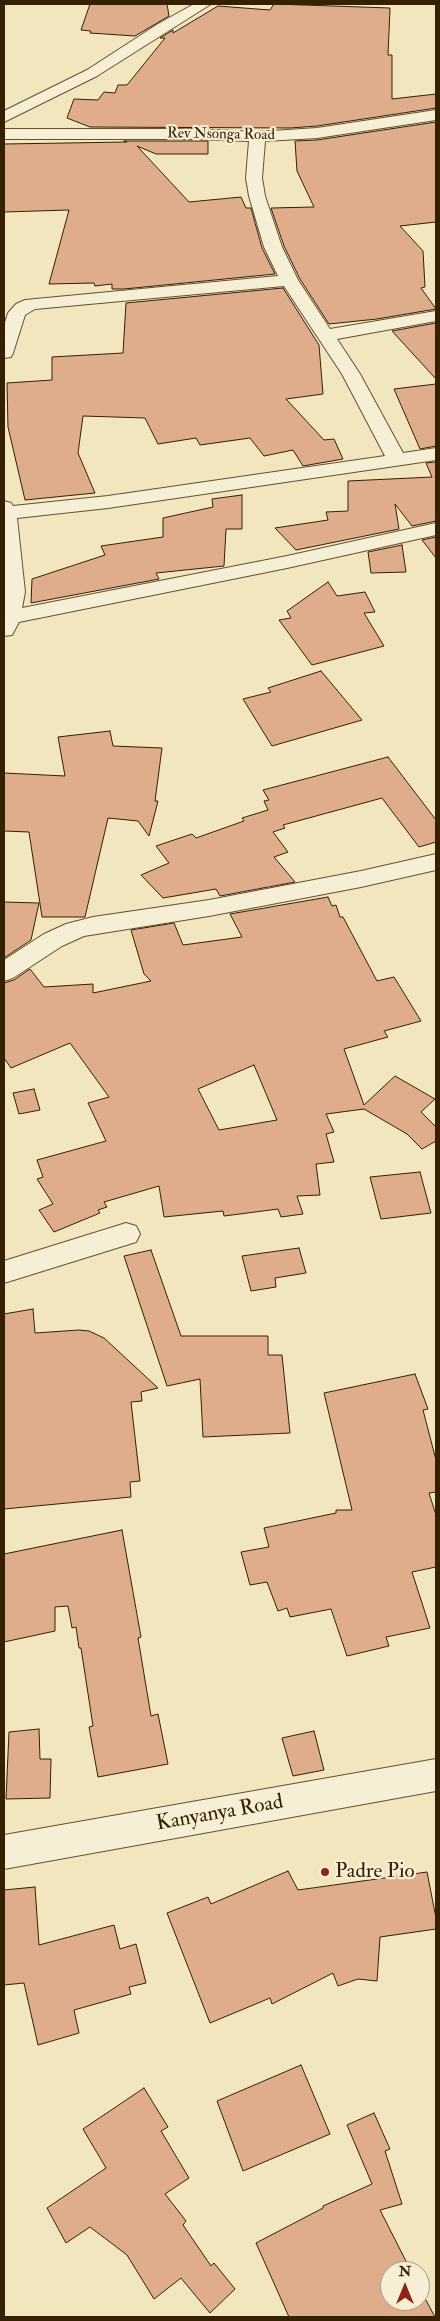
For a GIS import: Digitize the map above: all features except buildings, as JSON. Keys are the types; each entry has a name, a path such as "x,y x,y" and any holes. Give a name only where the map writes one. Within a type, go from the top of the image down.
{"street":[{"path":"4,117 92,74 163,27 204,4"},
{"name":"Rev Nsonga Road","path":"4,134 194,134 257,137 317,133 436,115"},
{"path":"257,137 254,178 257,196 273,247 289,280 351,374 397,460"},
{"path":"4,353 17,313 22,308 31,304 289,280"},
{"path":"326,335 436,316"},
{"path":"436,454 108,502 4,511 14,592 7,623 436,529"},
{"path":"4,972 53,940 75,930 93,925 209,908 361,879 436,862"},
{"path":"4,1272 126,1234"},
{"name":"Kanyanya Road","path":"4,1852 436,1775"}],"place":[{"name":"Padre Pio","path":"325,1872"}]}
